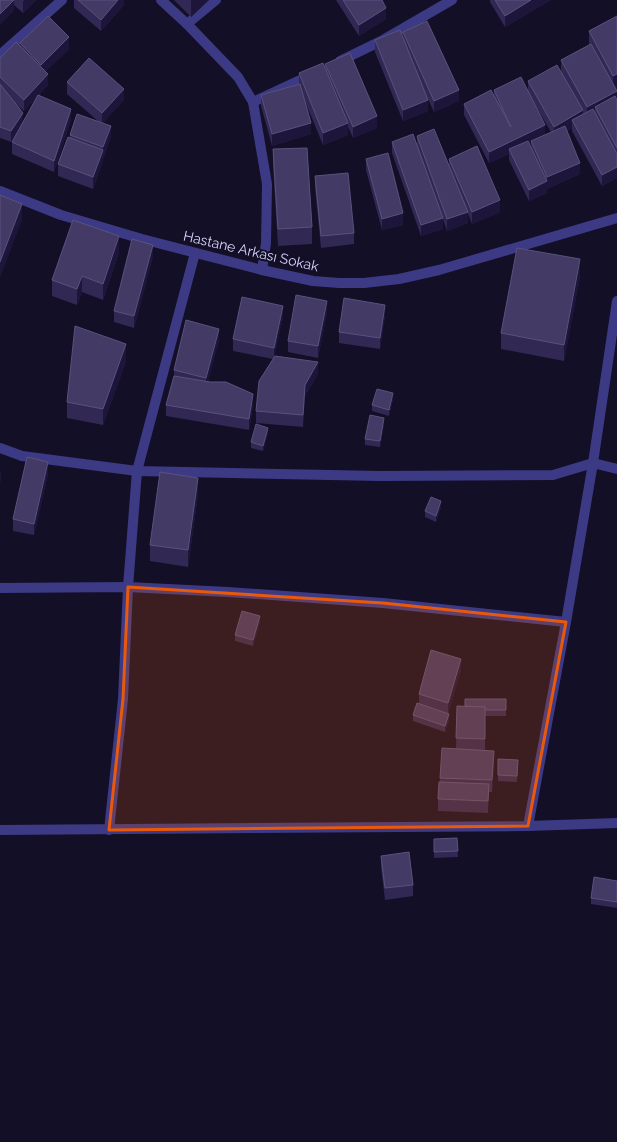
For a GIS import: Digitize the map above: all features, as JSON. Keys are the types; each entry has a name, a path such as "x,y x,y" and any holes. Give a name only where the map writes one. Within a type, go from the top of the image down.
{"street":[{"path":"0,55 62,0"},
{"path":"161,0 187,24 238,77 253,102 266,184 266,243 262,270"},
{"path":"187,24 216,0"},
{"path":"331,65 381,41 452,0"},
{"path":"253,102 317,72"},
{"name":"Hastane Arkası Sokak","path":"0,191 61,215 142,239 262,270 313,281 338,284 364,284 399,279 496,254 617,218"},
{"path":"109,830 124,699 128,587 137,471 195,253"},
{"path":"528,826 566,622 593,463 617,300"},
{"path":"0,448 22,456 137,471 380,476 553,475 593,463 617,469"},
{"path":"0,588 128,587 228,592 383,603 566,622"},
{"path":"0,830 528,826 617,823"}],"highlighted area":[{"path":"128,587 383,603 566,622 528,826 109,830 123,699"}],"building":[{"path":"0,0 14,0 0,14"},
{"path":"78,0 118,0 101,20"},
{"path":"343,0 382,0 386,8 359,25"},
{"path":"495,0 531,0 505,16"},
{"path":"48,16 69,37 41,65 20,43"},
{"path":"617,16 617,74 613,76 589,31"},
{"path":"427,21 459,90 434,101 403,32"},
{"path":"400,30 428,100 403,110 375,40"},
{"path":"16,42 48,74 24,100 0,77 0,58"},
{"path":"591,44 617,91 587,107 561,60"},
{"path":"350,53 377,116 353,127 325,64"},
{"path":"89,58 124,89 102,113 67,82"},
{"path":"323,63 348,123 323,133 299,73"},
{"path":"557,65 583,110 554,127 528,81"},
{"path":"521,77 545,125 489,152 464,104 491,90 511,127 494,90"},
{"path":"0,84 23,113 11,131 0,127"},
{"path":"300,84 311,123 272,134 261,95"},
{"path":"38,95 71,109 54,161 12,142"},
{"path":"615,96 617,100 617,148 595,107"},
{"path":"593,109 617,154 617,167 602,175 572,120"},
{"path":"77,114 111,126 103,147 70,135"},
{"path":"565,126 580,163 547,177 531,141"},
{"path":"434,129 468,212 447,219 417,136"},
{"path":"413,134 443,218 421,225 392,142"},
{"path":"68,137 103,150 93,177 58,164"},
{"path":"528,141 547,181 529,190 509,149"},
{"path":"477,146 500,200 472,212 449,159"},
{"path":"307,148 312,227 278,229 273,149"},
{"path":"388,153 403,213 382,219 366,159"},
{"path":"348,173 354,233 321,236 315,176"},
{"path":"0,195 22,204 0,262"},
{"path":"73,220 119,236 103,284 82,276 77,289 52,280"},
{"path":"132,239 153,245 134,316 114,311"},
{"path":"517,248 580,259 564,345 501,333"},
{"path":"296,295 327,301 318,346 288,341"},
{"path":"242,297 283,306 274,348 233,339"},
{"path":"344,298 385,305 380,338 339,332"},
{"path":"186,320 219,329 206,378 174,370"},
{"path":"75,326 126,344 103,409 67,402"},
{"path":"275,356 318,362 305,385 303,415 256,411 259,381"},
{"path":"174,376 210,382 226,382 253,394 249,419 166,405"},
{"path":"377,389 393,393 389,410 372,405"},
{"path":"370,415 384,418 380,441 365,439"},
{"path":"256,424 268,428 263,446 251,442"},
{"path":"27,457 48,462 34,524 13,519"},
{"path":"160,472 198,478 188,550 150,545"},
{"path":"431,497 441,501 436,516 425,511"},
{"path":"242,611 260,616 253,640 235,635"},
{"path":"431,650 461,659 448,703 419,694"},
{"path":"465,699 506,699 506,710 485,710 485,707 465,706"},
{"path":"417,703 449,714 445,726 413,715"},
{"path":"457,706 485,707 485,739 456,738"},
{"path":"442,748 494,751 492,780 440,778"},
{"path":"498,759 518,760 517,776 498,775"},
{"path":"439,782 489,784 488,801 438,799"},
{"path":"457,838 458,851 434,852 434,839"},
{"path":"409,852 413,885 385,888 381,856"},
{"path":"594,877 617,881 617,902 591,898"}]}
